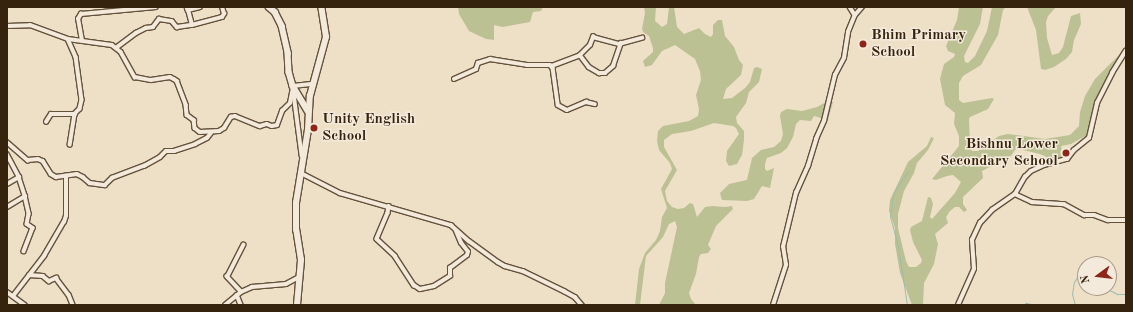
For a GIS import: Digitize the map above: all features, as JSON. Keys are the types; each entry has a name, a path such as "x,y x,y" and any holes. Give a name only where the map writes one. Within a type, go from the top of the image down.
{"street":[{"path":"82,41 78,16 82,14 109,9 156,7"},
{"path":"192,25 187,8 200,7"},
{"path":"116,48 136,33 152,27 159,19 172,21 177,27 192,25 222,17 224,14 222,7"},
{"path":"269,7 275,12 282,26 288,53 289,72 293,86 299,142 303,156"},
{"path":"297,305 300,250 297,238 295,215 308,130 308,111 313,84 326,38 321,7"},
{"path":"850,7 855,15"},
{"path":"773,305 786,265 783,248 796,193 808,166 816,139 824,121 835,75 844,58 848,32 855,15 862,7"},
{"path":"7,26 30,26 68,39 112,45 116,48 135,76 151,80 170,77 177,81 186,105 187,115 196,122 195,128 197,131 216,133 224,128 231,118 235,116 260,126 267,124 277,126 282,111 290,103 293,95 293,86"},
{"path":"454,79 476,69 478,63 490,59 527,65 552,66 580,55 590,45 593,37 621,44 642,38"},
{"path":"68,39 76,57 82,100 80,108 75,114 70,145"},
{"path":"580,55 589,67 599,73 605,73 613,66 621,44"},
{"path":"958,305 974,269 972,244 974,231 992,210 1015,194 1025,177 1031,171 1044,165 1067,159 1074,150 1089,138 1097,102 1112,73 1126,51"},
{"path":"552,66 558,105 567,110 578,107 586,102 596,104"},
{"path":"293,86 313,84"},
{"path":"293,86 308,111"},
{"path":"46,122 51,114 75,114"},
{"path":"7,142 28,160 38,158 43,161 53,175 60,177 77,174 83,177 90,184 105,185 112,178 144,166 160,157 166,151 174,151 195,144 207,138 211,133"},
{"path":"7,154 19,177 25,196 29,214 26,224 33,228 24,251"},
{"path":"301,174 336,192 451,225 469,241 498,262 505,266 523,271 564,291 575,297 582,305"},
{"path":"13,296 44,256 66,216 66,176"},
{"path":"7,184 19,177"},
{"path":"1015,194 1032,202 1064,204 1084,215 1094,215 1108,220 1126,220"},
{"path":"7,207 25,196"},
{"path":"389,206 388,213 377,239 395,256 414,285 420,289 434,286 450,276 450,268 467,255 468,252 461,243 454,228"},
{"path":"241,292 227,277 243,245"},
{"path":"29,275 43,276 49,281 56,278 69,295 73,305"},
{"path":"225,305 241,292 258,285 286,284 299,277"},
{"path":"7,292 25,305"},
{"path":"237,295 241,305"}],"green space":[{"path":"458,7 543,7 541,11 533,12 530,22 503,27 494,25 494,40 486,39 469,31 459,14"},
{"path":"644,7 656,7 655,21 662,27 667,24 669,7 674,7 677,27 684,34 699,28 711,37 713,34 713,25 718,20 722,20 725,36 734,47 739,60 743,65 741,75 726,89 723,99 732,98 745,88 750,82 754,68 757,67 762,69 759,82 749,92 746,103 736,117 737,123 744,131 742,155 737,164 729,166 726,161 727,151 739,134 733,126 714,123 691,131 672,134 664,140 664,147 677,170 665,191 667,201 672,207 678,209 684,208 690,203 693,204 697,217 705,207 732,206 733,209 716,226 708,245 711,249 708,253 701,254 699,257 696,274 689,293 691,299 696,305 659,305 665,293 665,283 677,227 675,221 669,224 663,237 646,256 640,305 635,305 639,269 645,253 656,240 660,231 662,217 667,208 661,189 672,169 670,163 659,150 657,141 658,131 663,126 689,121 698,116 699,109 696,95 701,80 700,71 695,59 675,45 662,51 652,65 645,67 643,61 653,52 653,48 649,36 643,32 642,29 645,13"},
{"path":"959,7 983,7 980,24 964,56 965,62 968,63 975,56 987,31 992,7 1006,7 1003,10 998,35 981,65 963,76 959,83 959,100 963,103 992,98 994,99 988,109 970,117 969,119 970,148 972,151 978,151 999,136 1008,134 1045,139 1070,135 1079,126 1080,112 1085,96 1095,79 1126,48 1126,55 1101,90 1094,105 1087,135 1071,144 1061,146 1063,158 1051,159 1040,154 1019,149 1015,150 1011,156 982,171 983,178 963,197 963,204 967,210 964,212 959,207 955,207 946,217 948,223 935,234 938,244 934,264 924,283 923,305 912,305 900,273 895,244 895,228 889,211 890,200 908,162 927,146 931,137 934,138 928,150 917,163 914,173 904,191 898,214 898,228 906,261 909,267 916,267 922,260 913,242 910,230 911,227 922,221 928,197 931,198 933,204 930,217 932,219 955,193 961,182 953,175 936,180 932,179 959,146 959,136 954,124 955,113 945,105 940,79 944,64 954,57 955,54 948,51 946,46 957,20"},
{"path":"1027,7 1056,7 1048,16 1046,22 1047,38 1052,55 1059,53 1063,47 1071,16 1080,13 1081,24 1074,40 1072,52 1066,59 1054,67 1045,70 1041,69 1036,30"},
{"path":"828,101 833,102 828,120 814,116 811,121 800,120 796,124 793,137 787,148 781,153 767,158 765,169 767,171 774,168 770,188 762,186 754,199 747,201 722,200 720,193 729,184 747,180 752,158 761,150 774,147 781,141 783,134 780,116 781,112 787,109 802,111 817,107"}],"waterway":[{"path":"907,305 898,246 890,216 894,192 908,171"},
{"path":"1075,305 1072,294 1074,282 1077,278"},
{"path":"1117,294 1126,294"},
{"path":"1023,305 1026,303 1036,305"}],"place":[{"name":"Bhim Primary School","path":"863,44"},
{"name":"Unity English School","path":"314,128"},
{"name":"Bishnu Lower Secondary School","path":"1066,153"}]}
